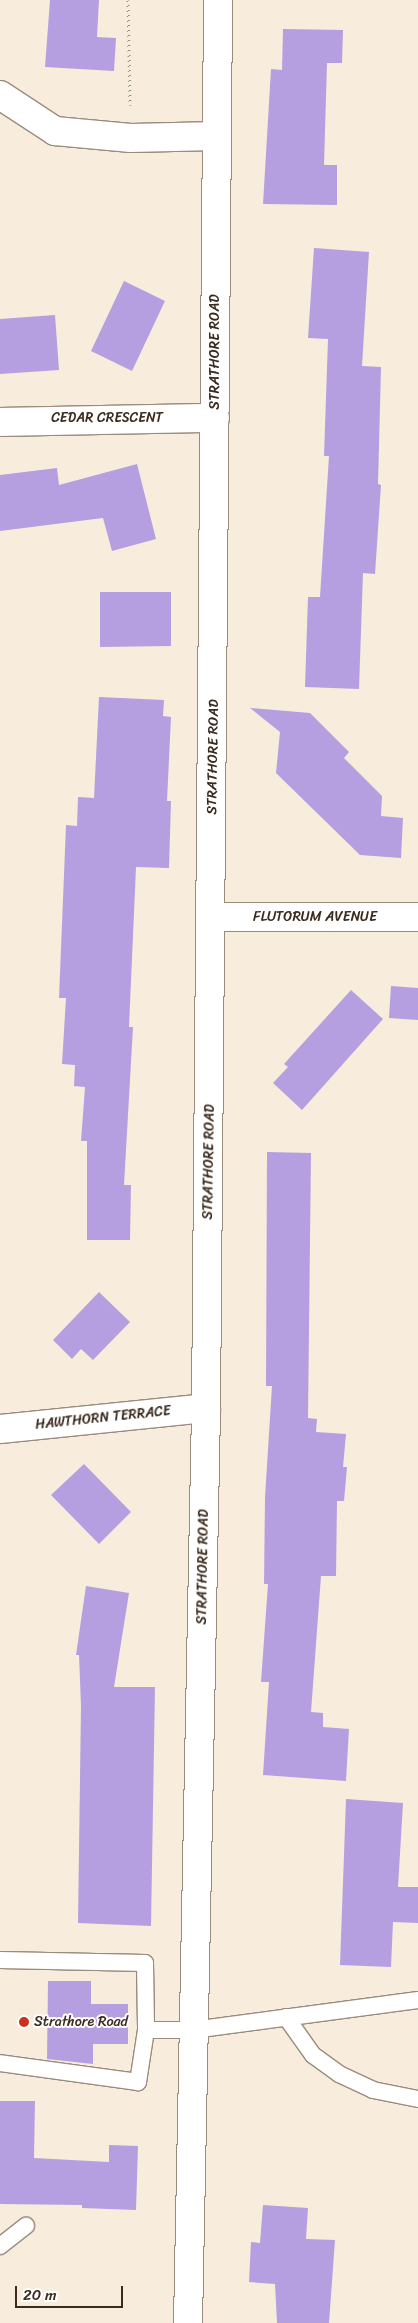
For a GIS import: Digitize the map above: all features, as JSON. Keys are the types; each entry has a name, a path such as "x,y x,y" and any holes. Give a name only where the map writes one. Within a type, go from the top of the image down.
{"street":[{"name":"STRATHORE ROAD","path":"188,2323 206,1408 218,0"},
{"path":"0,96 55,131 131,138 217,136"},
{"name":"CEDAR CRESCENT","path":"0,422 215,418"},
{"name":"FLUTORUM AVENUE","path":"211,917 418,917"},
{"name":"HAWTHORN TERRACE","path":"0,1428 206,1408"}],"lane":[{"path":"0,1960 146,1963 146,2030 138,2082 0,2063"},
{"path":"146,2030 193,2030 418,2000"},
{"path":"286,2017 313,2055 339,2074 373,2090 418,2099"},
{"path":"0,2246 26,2226"}],"path":[{"path":"128,0 131,138"}],"building":[{"path":"50,0 99,0 97,37 116,38 114,71 45,67"},
{"path":"283,29 343,30 342,63 327,63 324,165 337,165 337,205 263,204 271,69 282,70"},
{"path":"314,248 369,252 362,366 381,367 378,484 381,485 375,574 363,573 359,689 305,687 308,597 320,597 329,456 324,456 328,339 308,338"},
{"path":"124,281 165,301 132,371 91,351"},
{"path":"55,315 59,370 0,374 0,319"},
{"path":"137,464 156,539 112,551 103,518 0,531 0,475 57,468 59,485"},
{"path":"100,592 171,592 171,646 100,647"},
{"path":"99,697 164,700 163,716 171,717 167,801 171,801 169,868 136,867 129,1027 133,1027 124,1185 131,1185 130,1240 87,1240 87,1141 81,1141 85,1087 74,1086 75,1065 62,1064 66,998 59,998 66,825 77,826 78,797 94,798"},
{"path":"250,708 310,713 349,752 344,758 382,796 381,816 403,818 401,858 360,855 276,773 280,732"},
{"path":"391,986 418,988 418,1020 389,1018"},
{"path":"351,990 383,1019 302,1110 273,1083 288,1067 284,1064"},
{"path":"267,1152 311,1153 308,1418 317,1419 316,1432 346,1434 343,1467 347,1467 344,1501 337,1501 336,1576 321,1576 311,1712 323,1713 323,1727 349,1729 346,1781 263,1775 269,1682 261,1682 268,1584 264,1584 265,1497 272,1386 266,1386"},
{"path":"99,1292 130,1322 93,1360 81,1349 72,1359 53,1340"},
{"path":"84,1464 131,1512 99,1544 51,1495"},
{"path":"86,1586 129,1593 114,1687 155,1687 151,1926 78,1923 81,1706 79,1655 76,1655"},
{"path":"346,1799 403,1803 398,1887 418,1887 418,1923 393,1922 391,1967 340,1965"},
{"path":"48,1981 91,1981 91,2004 128,2004 128,2044 93,2044 93,2064 47,2059"},
{"path":"0,2101 35,2101 34,2158 109,2162 109,2145 138,2146 136,2210 82,2208 82,2205 0,2204"},
{"path":"263,2205 308,2208 306,2239 335,2240 329,2323 277,2323 275,2284 249,2282 251,2242 260,2243"}],"place":[{"name":"Strathore Road","path":"24,2022"}]}
